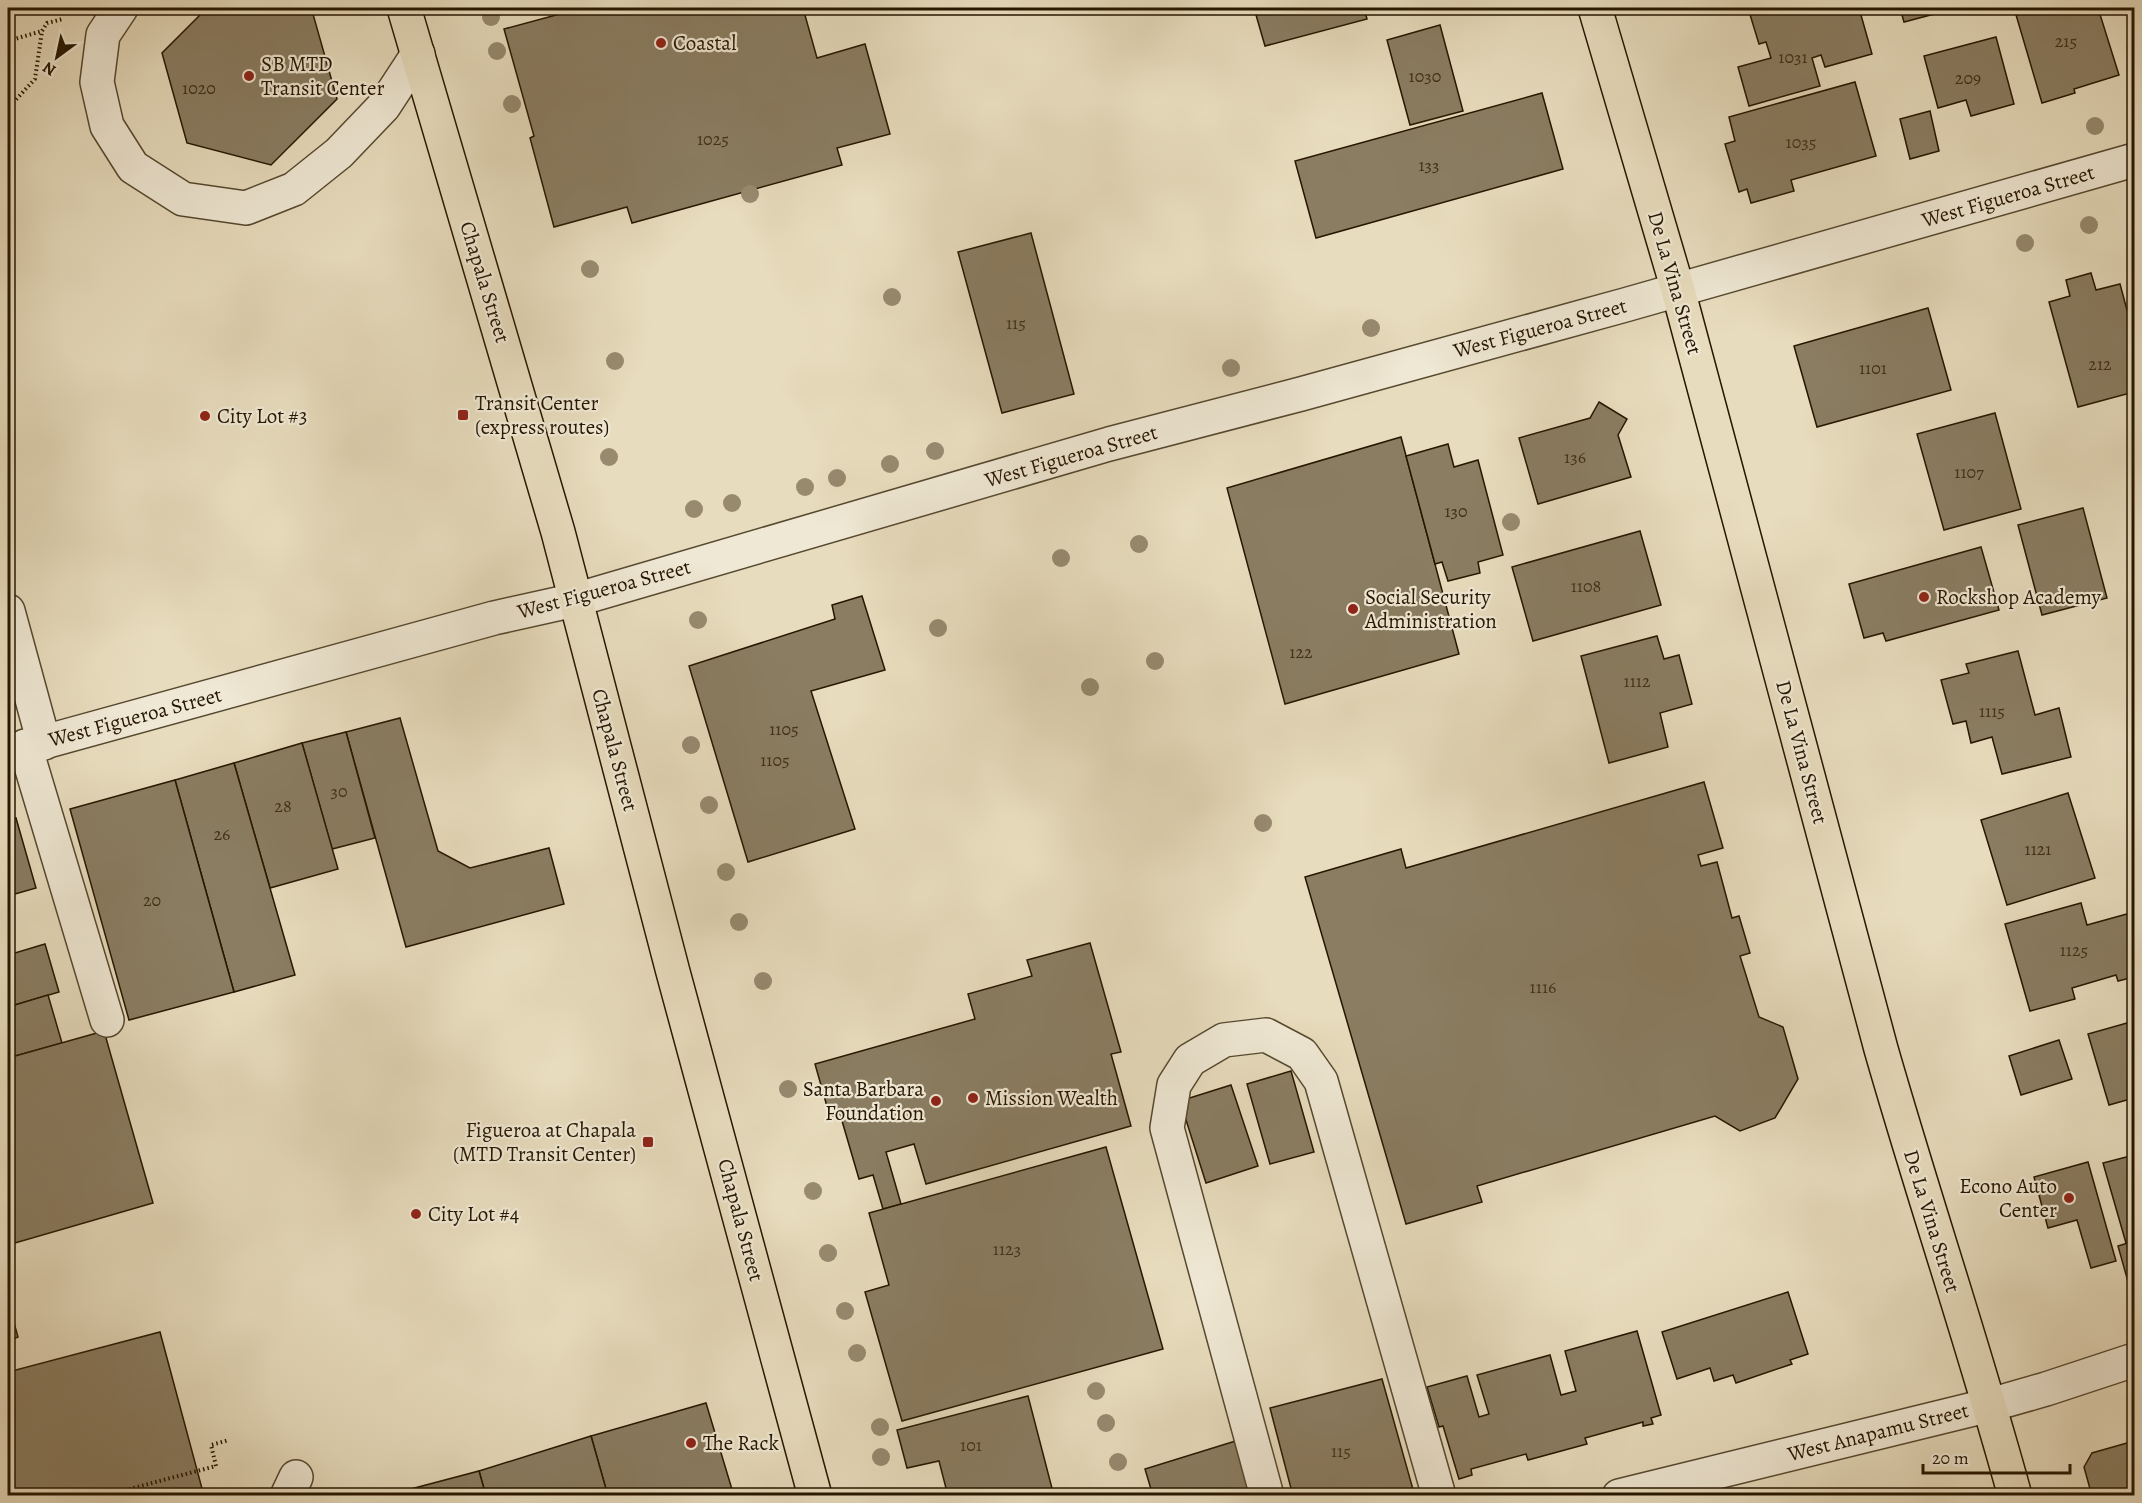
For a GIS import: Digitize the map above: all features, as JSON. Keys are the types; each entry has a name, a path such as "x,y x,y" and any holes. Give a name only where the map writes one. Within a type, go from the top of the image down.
{"main road":[{"name":"Chapala Street","path":"404,8 507,353 815,1496"},
{"name":"De La Vina Street","path":"1595,8 1678,290 1881,1049 1915,1167 1990,1405 2015,1496"}],"street":[{"path":"122,8 103,35 96,82 107,126 133,167 183,199 246,208 294,189 339,153 384,106 418,54"},
{"name":"West Figueroa Street","path":"26,747 487,620 575,600 1109,444 1678,290 2134,160"},
{"path":"8,610 26,747 107,1020"},
{"path":"1267,1496 1167,1128 1174,1085 1190,1060 1224,1040 1266,1035 1302,1054 1321,1081 1439,1496"},
{"name":"West Anapamu Street","path":"1619,1496 1990,1405 2134,1360"}],"path":[{"path":"10,106 35,79 42,31 47,22 73,16 103,35"},
{"path":"8,41 42,31"},
{"path":"103,1496 216,1466 210,1445 229,1440"}],"building":[{"name":"SB MTD Transit Center","path":"207,8 291,8 313,14 337,99 271,165 187,143 162,53"},
{"path":"582,8 803,8 817,58 865,44 890,134 837,148 842,165 632,223 627,207 554,227 530,138 534,136 504,29"},
{"path":"1254,8 1364,8 1367,19 1265,46"},
{"path":"1748,8 1821,8 1822,12 1839,8 1859,8 1872,54 1825,67 1821,55 1812,58 1820,86 1749,106 1738,67 1771,58 1766,42 1759,44"},
{"path":"1900,8 1957,8 1904,22"},
{"path":"2014,8 2098,8 2119,75 2074,89 2075,93 2042,103"},
{"path":"1440,25 1463,111 1410,125 1387,40"},
{"path":"1996,37 2014,104 1971,116 1966,100 1938,108 1924,56"},
{"path":"1855,82 1876,156 1791,180 1794,191 1751,203 1747,189 1739,192 1725,144 1735,141 1729,117"},
{"path":"1542,93 1563,169 1316,238 1295,161"},
{"path":"1930,111 1939,151 1910,159 1900,119"},
{"path":"1031,233 1074,394 1002,413 958,252"},
{"path":"2091,273 2096,290 2120,284 2134,336 2134,392 2078,407 2049,302 2070,296 2066,280"},
{"path":"1928,308 1951,390 1817,427 1794,346"},
{"path":"1599,402 1627,419 1618,435 1631,477 1538,504 1519,438 1590,418"},
{"path":"1995,413 2021,509 1944,530 1917,434"},
{"name":"Social Security Administration","path":"1401,437 1459,654 1285,704 1227,488"},
{"path":"1448,444 1454,467 1478,460 1503,555 1478,562 1480,573 1448,581 1442,562 1435,564 1406,456"},
{"path":"2083,508 2107,598 2042,615 2018,525"},
{"path":"1640,531 1661,605 1533,641 1512,567"},
{"name":"Rockshop Academy","path":"1981,547 1999,610 1886,641 1883,633 1864,638 1849,584"},
{"path":"862,596 885,670 811,691 855,829 748,862 689,666 835,619 832,605"},
{"path":"1657,636 1664,659 1679,655 1692,704 1660,713 1668,747 1609,763 1581,656"},
{"path":"2018,651 2035,715 2059,708 2071,757 2002,774 1992,737 1971,743 1966,721 1953,724 1941,680 1969,673 1966,664"},
{"path":"400,718 438,851 470,868 549,848 564,904 406,947 346,732"},
{"path":"346,732 375,838 332,849 302,743"},
{"path":"302,743 338,869 270,888 234,763"},
{"path":"234,763 295,975 234,992 175,780"},
{"path":"175,780 234,992 129,1020 70,809"},
{"path":"1704,782 1723,848 1698,855 1701,866 1717,862 1732,918 1739,916 1750,953 1740,956 1759,1017 1783,1027 1798,1079 1775,1118 1740,1131 1715,1116 1477,1186 1482,1202 1406,1224 1305,877 1401,849 1406,868"},
{"path":"2068,793 2095,878 2007,905 1981,820"},
{"path":"16,818 36,888 8,896 8,820"},
{"path":"2081,903 2087,925 2134,912 2134,977 2118,981 2116,975 2072,988 2075,999 2030,1011 2005,924"},
{"path":"1090,943 1121,1052 1111,1054 1131,1126 926,1184 914,1144 886,1152 901,1204 883,1209 873,1175 859,1179 840,1114 830,1117 815,1064 975,1019 968,994 1032,976 1027,960"},
{"path":"45,944 59,992 8,1007 8,955"},
{"path":"48,995 62,1043 8,1058 8,1007"},
{"path":"2134,1021 2134,1098 2109,1105 2088,1034"},
{"path":"104,1031 153,1203 8,1245 8,1058"},
{"path":"2059,1040 2072,1079 2021,1095 2009,1056"},
{"path":"1291,1071 1314,1152 1270,1164 1247,1084"},
{"path":"1231,1085 1258,1166 1206,1183 1180,1101"},
{"path":"1106,1147 1163,1349 902,1421 865,1292 889,1285 869,1213"},
{"path":"2134,1155 2134,1241 2126,1243 2103,1163"},
{"name":"Econo Auto Center","path":"2088,1162 2116,1261 2091,1268 2077,1220 2048,1228 2034,1177"},
{"path":"2134,1241 2134,1295 2132,1296 2118,1246"},
{"path":"1788,1292 1808,1354 1790,1360 1792,1364 1736,1383 1733,1375 1714,1381 1710,1368 1677,1379 1662,1332"},
{"path":"8,1301 18,1337 8,1341"},
{"path":"1637,1331 1661,1415 1651,1418 1653,1424 1643,1426 1643,1422 1585,1438 1587,1444 1528,1460 1526,1454 1471,1469 1472,1475 1459,1479 1443,1426 1439,1427 1427,1387 1467,1376 1479,1417 1489,1414 1477,1375 1550,1355 1561,1395 1576,1391 1565,1351"},
{"path":"160,1332 204,1496 8,1496 8,1372"},
{"path":"1382,1379 1414,1493 1404,1496 1293,1496 1270,1408"},
{"path":"1028,1396 1054,1496 948,1496 939,1461 907,1468 897,1430"},
{"path":"706,1403 734,1496 608,1496 591,1436"},
{"path":"591,1436 608,1496 486,1496 479,1471"},
{"path":"1242,1439 1257,1496 1153,1496 1145,1469"},
{"path":"2134,1441 2134,1496 2092,1496 2084,1467 2092,1453"},
{"path":"479,1471 486,1496 388,1495"}],"place":[{"name":"Coastal","path":"661,43"},
{"name":"SB MTD Transit Center","path":"249,76"},
{"name":"Transit Center (express routes)","path":"463,415"},
{"name":"City Lot #3","path":"205,416"},
{"name":"Rockshop Academy","path":"1924,597"},
{"name":"Social Security Administration","path":"1353,609"},
{"name":"Mission Wealth","path":"973,1098"},
{"name":"Santa Barbara Foundation","path":"936,1101"},
{"name":"Figueroa at Chapala (MTD Transit Center)","path":"648,1142"},
{"name":"Econo Auto Center","path":"2069,1198"},
{"name":"City Lot #4","path":"416,1214"},
{"name":"The Rack","path":"691,1443"}]}
